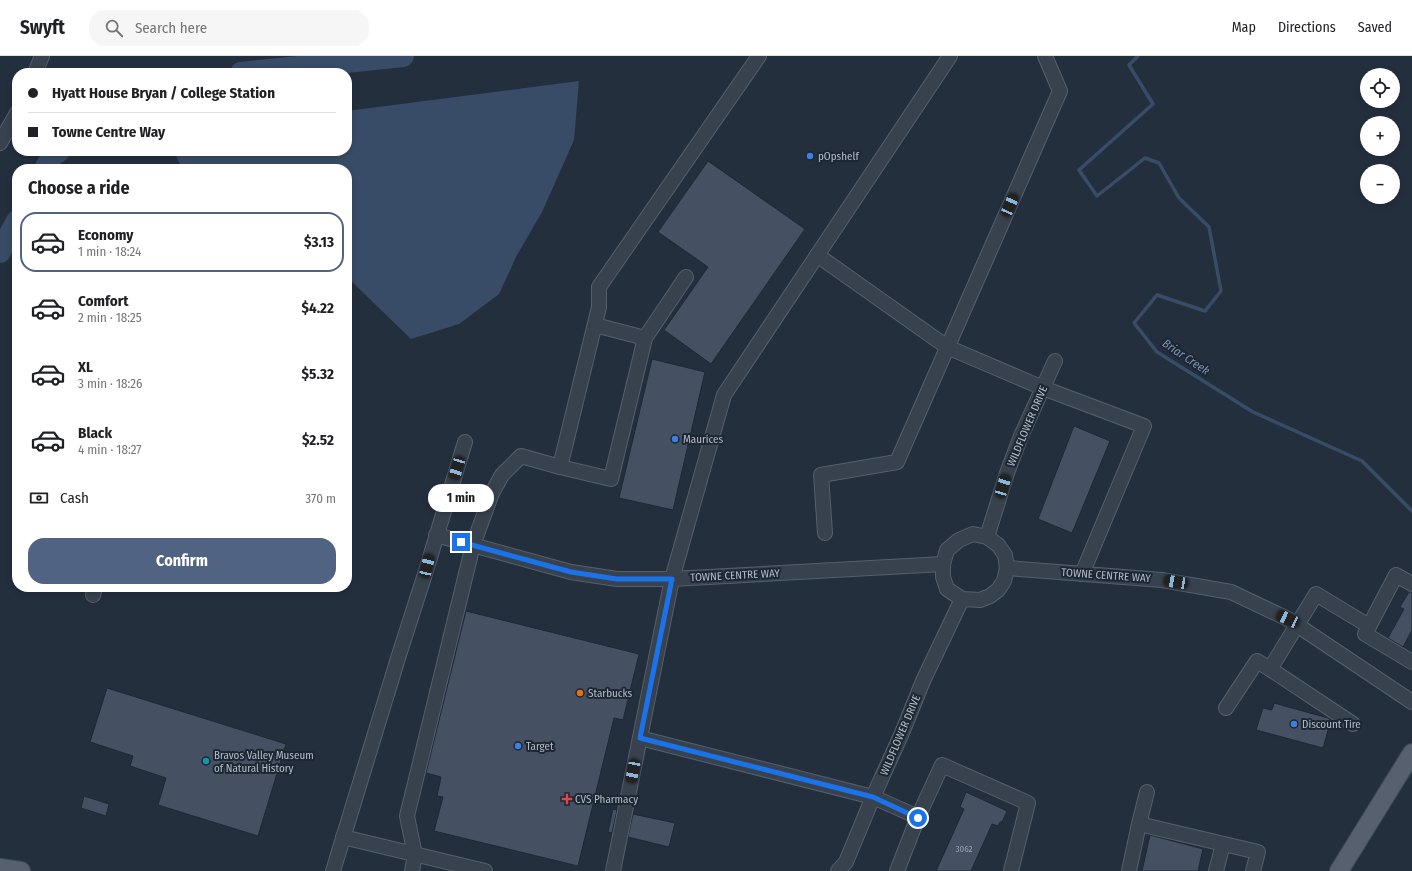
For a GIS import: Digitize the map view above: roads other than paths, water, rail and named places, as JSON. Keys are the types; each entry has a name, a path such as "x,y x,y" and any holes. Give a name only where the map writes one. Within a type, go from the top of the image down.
{"main road":[{"path":"1339,871 1412,753"},
{"path":"0,868 21,871"}],"street":[{"path":"37,68 42,56"},
{"path":"560,467 599,307 599,287 758,56"},
{"path":"613,871 672,579 724,395 950,56"},
{"path":"826,533 821,476 897,462 1060,91 1045,56"},
{"path":"0,143 12,121"},
{"path":"817,255 947,348 1043,388 1144,426 1082,574"},
{"path":"412,871 415,855 408,816 473,545 492,492 502,475 521,456 611,479 645,338 686,277"},
{"path":"595,325 645,338"},
{"name":"WILDFLOWER DRIVE","path":"987,537 1007,473 1021,436 1055,361"},
{"path":"333,871 465,442"},
{"path":"972,534 987,537 998,545 1004,555 1007,568 1004,581 998,590 990,596 980,600 962,599 947,589 943,577 943,564 947,550 959,540 972,534"},
{"name":"TOWNE CENTRE WAY","path":"436,535 571,572 617,579 672,579 943,564"},
{"name":"TOWNE CENTRE WAY","path":"1007,568 1162,580 1232,592 1288,619 1412,702"},
{"path":"1412,584 1396,575 1365,634 1412,662"},
{"path":"1270,669 1316,594 1369,626"},
{"name":"WILDFLOWER DRIVE","path":"838,871 846,862 923,681 962,599"},
{"path":"1226,708 1257,661 1353,724"},
{"path":"640,738 873,797 918,818"},
{"path":"897,871 918,818 942,765 1028,803 1011,871"},
{"path":"1129,871 1146,792"},
{"path":"1139,824 1258,852 1253,871"},
{"path":"343,837 484,871"},
{"path":"1216,871 1223,844"}],"water":[{"path":"579,81 574,140 542,212 516,257 499,294 459,324 411,339 352,282 352,164 180,164 176,156 352,156 352,110"}],"waterway":[{"path":"289,68 403,56"},
{"name":"Briar Creek","path":"1138,56 1129,65 1153,104 1079,170 1097,196 1145,158 1159,163 1179,198 1209,227 1221,291 1205,311 1157,295 1134,323 1157,352 1253,412 1362,461 1412,511"},
{"path":"48,164 52,156"},
{"path":"0,252 12,230"}],"place":[{"name":"pOpshelf","path":"810,156"},
{"name":"Maurices","path":"675,439"},
{"name":"Starbucks","path":"580,693"},
{"name":"Discount Tire","path":"1294,724"},
{"name":"Target","path":"518,746"},
{"name":"Bravos Valley Museum of Natural History","path":"206,761"},
{"name":"CVS Pharmacy","path":"567,799"}]}
